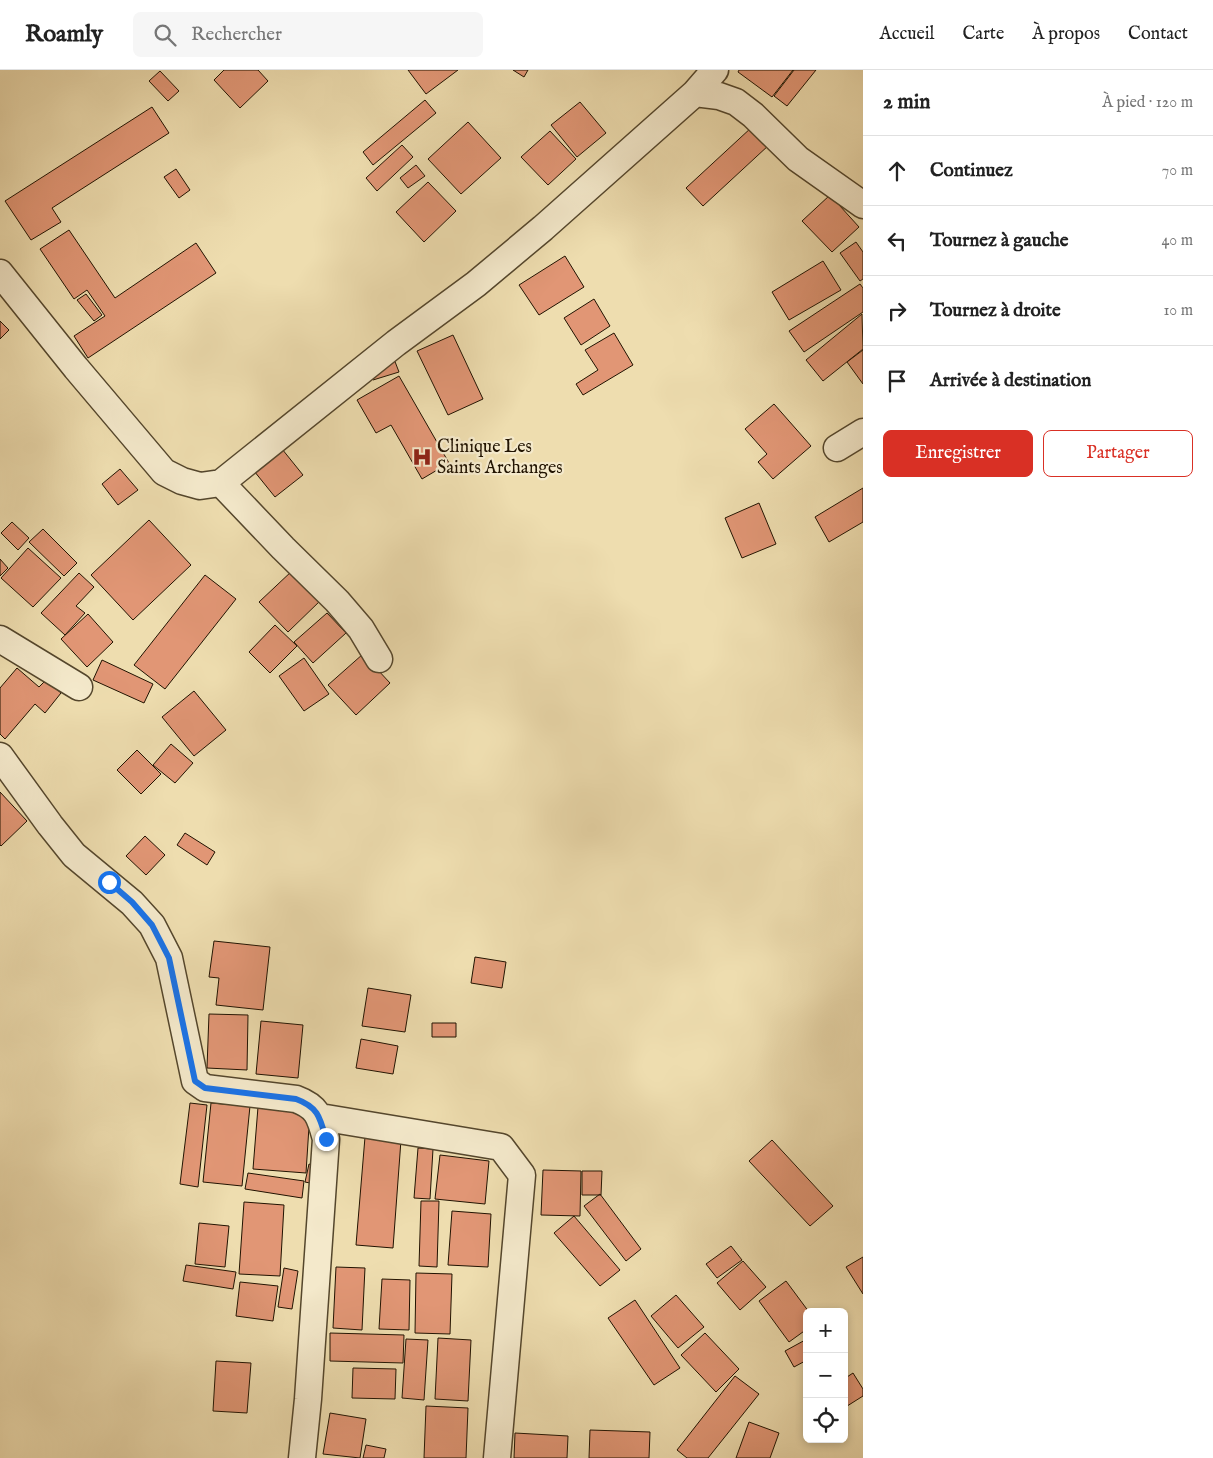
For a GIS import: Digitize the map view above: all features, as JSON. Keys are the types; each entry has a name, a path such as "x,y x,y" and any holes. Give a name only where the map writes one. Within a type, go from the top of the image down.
{"street":[{"path":"0,273 76,368 164,472 182,481 200,486 221,483 396,343 476,284 543,228 695,93 715,70"},
{"path":"695,93 719,96 736,102 753,115 798,159 863,205"},
{"path":"837,448 863,432"},
{"path":"221,483 282,548 337,601 361,629 378,659"},
{"path":"0,639 79,687"},
{"path":"0,756 74,855 132,902 152,925 169,958 195,1081 205,1088 296,1099 308,1104 320,1117 326,1139 308,1399 302,1458"},
{"path":"320,1117 500,1147 522,1175 497,1458"}],"building":[{"path":"224,70 258,70 268,81 240,108 214,80"},
{"path":"408,70 458,70 426,94"},
{"path":"513,70 528,70 524,77"},
{"path":"739,70 793,70 772,97 738,72"},
{"path":"794,70 816,70 787,106 774,96"},
{"path":"160,71 179,91 168,101 149,81"},
{"path":"425,100 436,113 373,165 363,152"},
{"path":"580,102 606,133 577,157 551,125"},
{"path":"152,107 169,133 52,208 61,222 31,240 5,201"},
{"path":"468,122 501,158 461,194 428,159"},
{"path":"752,127 769,145 703,206 686,188"},
{"path":"550,131 576,159 548,185 521,157"},
{"path":"402,145 413,157 377,191 366,178"},
{"path":"416,165 425,176 408,188 400,178"},
{"path":"176,169 190,190 179,198 164,177"},
{"path":"428,182 456,211 424,242 396,212"},
{"path":"830,195 859,227 832,252 802,221"},
{"path":"69,230 115,298 196,243 216,273 88,358 74,336 105,316 87,290 74,299 40,249"},
{"path":"856,242 863,252 863,279 860,281 840,253"},
{"path":"565,256 584,287 539,315 519,285"},
{"path":"823,261 841,290 789,320 772,292"},
{"path":"860,284 863,288 863,312 804,352 789,331"},
{"path":"86,294 102,315 94,321 77,300"},
{"path":"594,299 610,326 581,345 564,318"},
{"path":"862,314 863,349 823,381 806,360"},
{"path":"0,321 9,330 0,339"},
{"path":"614,333 633,365 583,395 576,384 598,370 585,350"},
{"path":"453,335 483,399 448,415 417,351"},
{"path":"863,350 863,384 847,362"},
{"path":"394,359 399,372 373,380 369,367"},
{"path":"399,376 449,463 422,479 391,425 376,433 357,400"},
{"path":"774,404 811,446 773,479 758,462 767,454 745,429"},
{"path":"278,444 303,475 275,497 250,466"},
{"path":"120,469 138,490 118,505 102,484"},
{"path":"863,488 863,522 829,542 815,517"},
{"path":"759,503 776,544 742,558 725,518"},
{"path":"149,520 191,565 133,620 91,575"},
{"path":"12,522 29,538 18,550 1,533"},
{"path":"43,529 77,563 64,576 29,542"},
{"path":"28,548 61,578 33,607 1,578"},
{"path":"0,559 8,568 0,576"},
{"path":"293,570 321,600 288,632 259,602"},
{"path":"79,573 94,587 76,606 85,613 65,635 41,613"},
{"path":"205,575 236,599 165,689 134,665"},
{"path":"327,613 346,633 313,663 294,642"},
{"path":"88,614 113,642 87,667 61,639"},
{"path":"275,625 297,646 270,673 249,652"},
{"path":"363,654 390,683 356,715 328,685"},
{"path":"304,658 329,694 304,711 279,676"},
{"path":"102,660 153,684 144,703 93,680"},
{"path":"17,668 39,687 46,680 61,693 45,713 35,704 5,739 0,734 0,688"},
{"path":"194,691 226,730 194,756 162,717"},
{"path":"171,744 193,763 175,783 153,765"},
{"path":"137,750 161,774 141,794 117,770"},
{"path":"0,792 27,821 1,846 0,845"},
{"path":"185,833 215,852 207,865 177,845"},
{"path":"145,836 165,855 146,875 126,856"},
{"path":"214,941 270,947 263,1010 216,1005 219,978 209,977"},
{"path":"475,957 506,962 502,988 471,983"},
{"path":"368,988 411,995 405,1032 362,1026"},
{"path":"209,1014 248,1015 247,1070 207,1068"},
{"path":"261,1021 303,1025 298,1078 256,1074"},
{"path":"432,1023 456,1023 456,1037 432,1037"},
{"path":"361,1039 398,1046 393,1074 356,1068"},
{"path":"190,1103 207,1105 198,1187 180,1184"},
{"path":"211,1103 250,1106 242,1186 203,1182"},
{"path":"258,1107 310,1111 306,1173 253,1169"},
{"path":"365,1137 401,1140 393,1248 356,1245"},
{"path":"772,1140 833,1206 810,1226 749,1161"},
{"path":"418,1148 433,1149 430,1199 414,1198"},
{"path":"440,1155 489,1161 485,1204 435,1199"},
{"path":"309,1164 318,1167 315,1184 305,1182"},
{"path":"543,1170 581,1171 580,1216 541,1215"},
{"path":"582,1171 602,1171 601,1195 582,1195"},
{"path":"248,1173 304,1181 302,1198 245,1189"},
{"path":"600,1194 641,1249 626,1261 584,1206"},
{"path":"421,1201 439,1201 437,1267 419,1266"},
{"path":"244,1202 284,1205 280,1276 239,1274"},
{"path":"452,1211 491,1214 488,1267 448,1265"},
{"path":"574,1216 620,1270 600,1286 554,1233"},
{"path":"199,1223 229,1226 225,1267 195,1264"},
{"path":"731,1246 742,1260 717,1278 706,1264"},
{"path":"863,1257 863,1294 846,1267"},
{"path":"743,1261 766,1287 740,1310 717,1283"},
{"path":"186,1265 236,1272 233,1289 183,1281"},
{"path":"336,1267 365,1268 362,1330 333,1328"},
{"path":"284,1268 298,1271 292,1309 278,1307"},
{"path":"416,1273 452,1274 450,1334 415,1333"},
{"path":"382,1279 410,1280 409,1330 379,1329"},
{"path":"786,1281 806,1308 803,1308 803,1332 789,1342 759,1301"},
{"path":"240,1282 278,1286 273,1321 236,1316"},
{"path":"676,1295 704,1327 678,1348 651,1316"},
{"path":"635,1300 680,1368 654,1385 608,1318"},
{"path":"330,1333 404,1335 403,1363 330,1361"},
{"path":"705,1333 739,1369 716,1392 681,1355"},
{"path":"438,1338 471,1340 468,1401 435,1399"},
{"path":"406,1339 428,1340 424,1400 402,1398"},
{"path":"803,1341 803,1362 794,1367 785,1351"},
{"path":"216,1361 251,1363 247,1413 213,1411"},
{"path":"353,1368 396,1369 395,1399 352,1398"},
{"path":"853,1373 863,1389 863,1396 848,1405 848,1398 848,1376"},
{"path":"735,1376 759,1394 708,1458 687,1458 677,1450"},
{"path":"426,1406 468,1408 466,1458 424,1458"},
{"path":"330,1413 366,1419 360,1458 323,1454"},
{"path":"749,1422 779,1433 770,1458 736,1458"},
{"path":"590,1430 650,1432 649,1458 589,1458"},
{"path":"515,1433 568,1436 567,1458 514,1458"},
{"path":"366,1445 386,1449 384,1458 363,1458"}],"place":[{"name":"Clinique Les Saints Archanges","path":"422,457"}],"route":[{"path":"109,882 132,902 152,925 169,958 195,1081 205,1088 296,1099 308,1104 320,1117 326,1139"}]}
